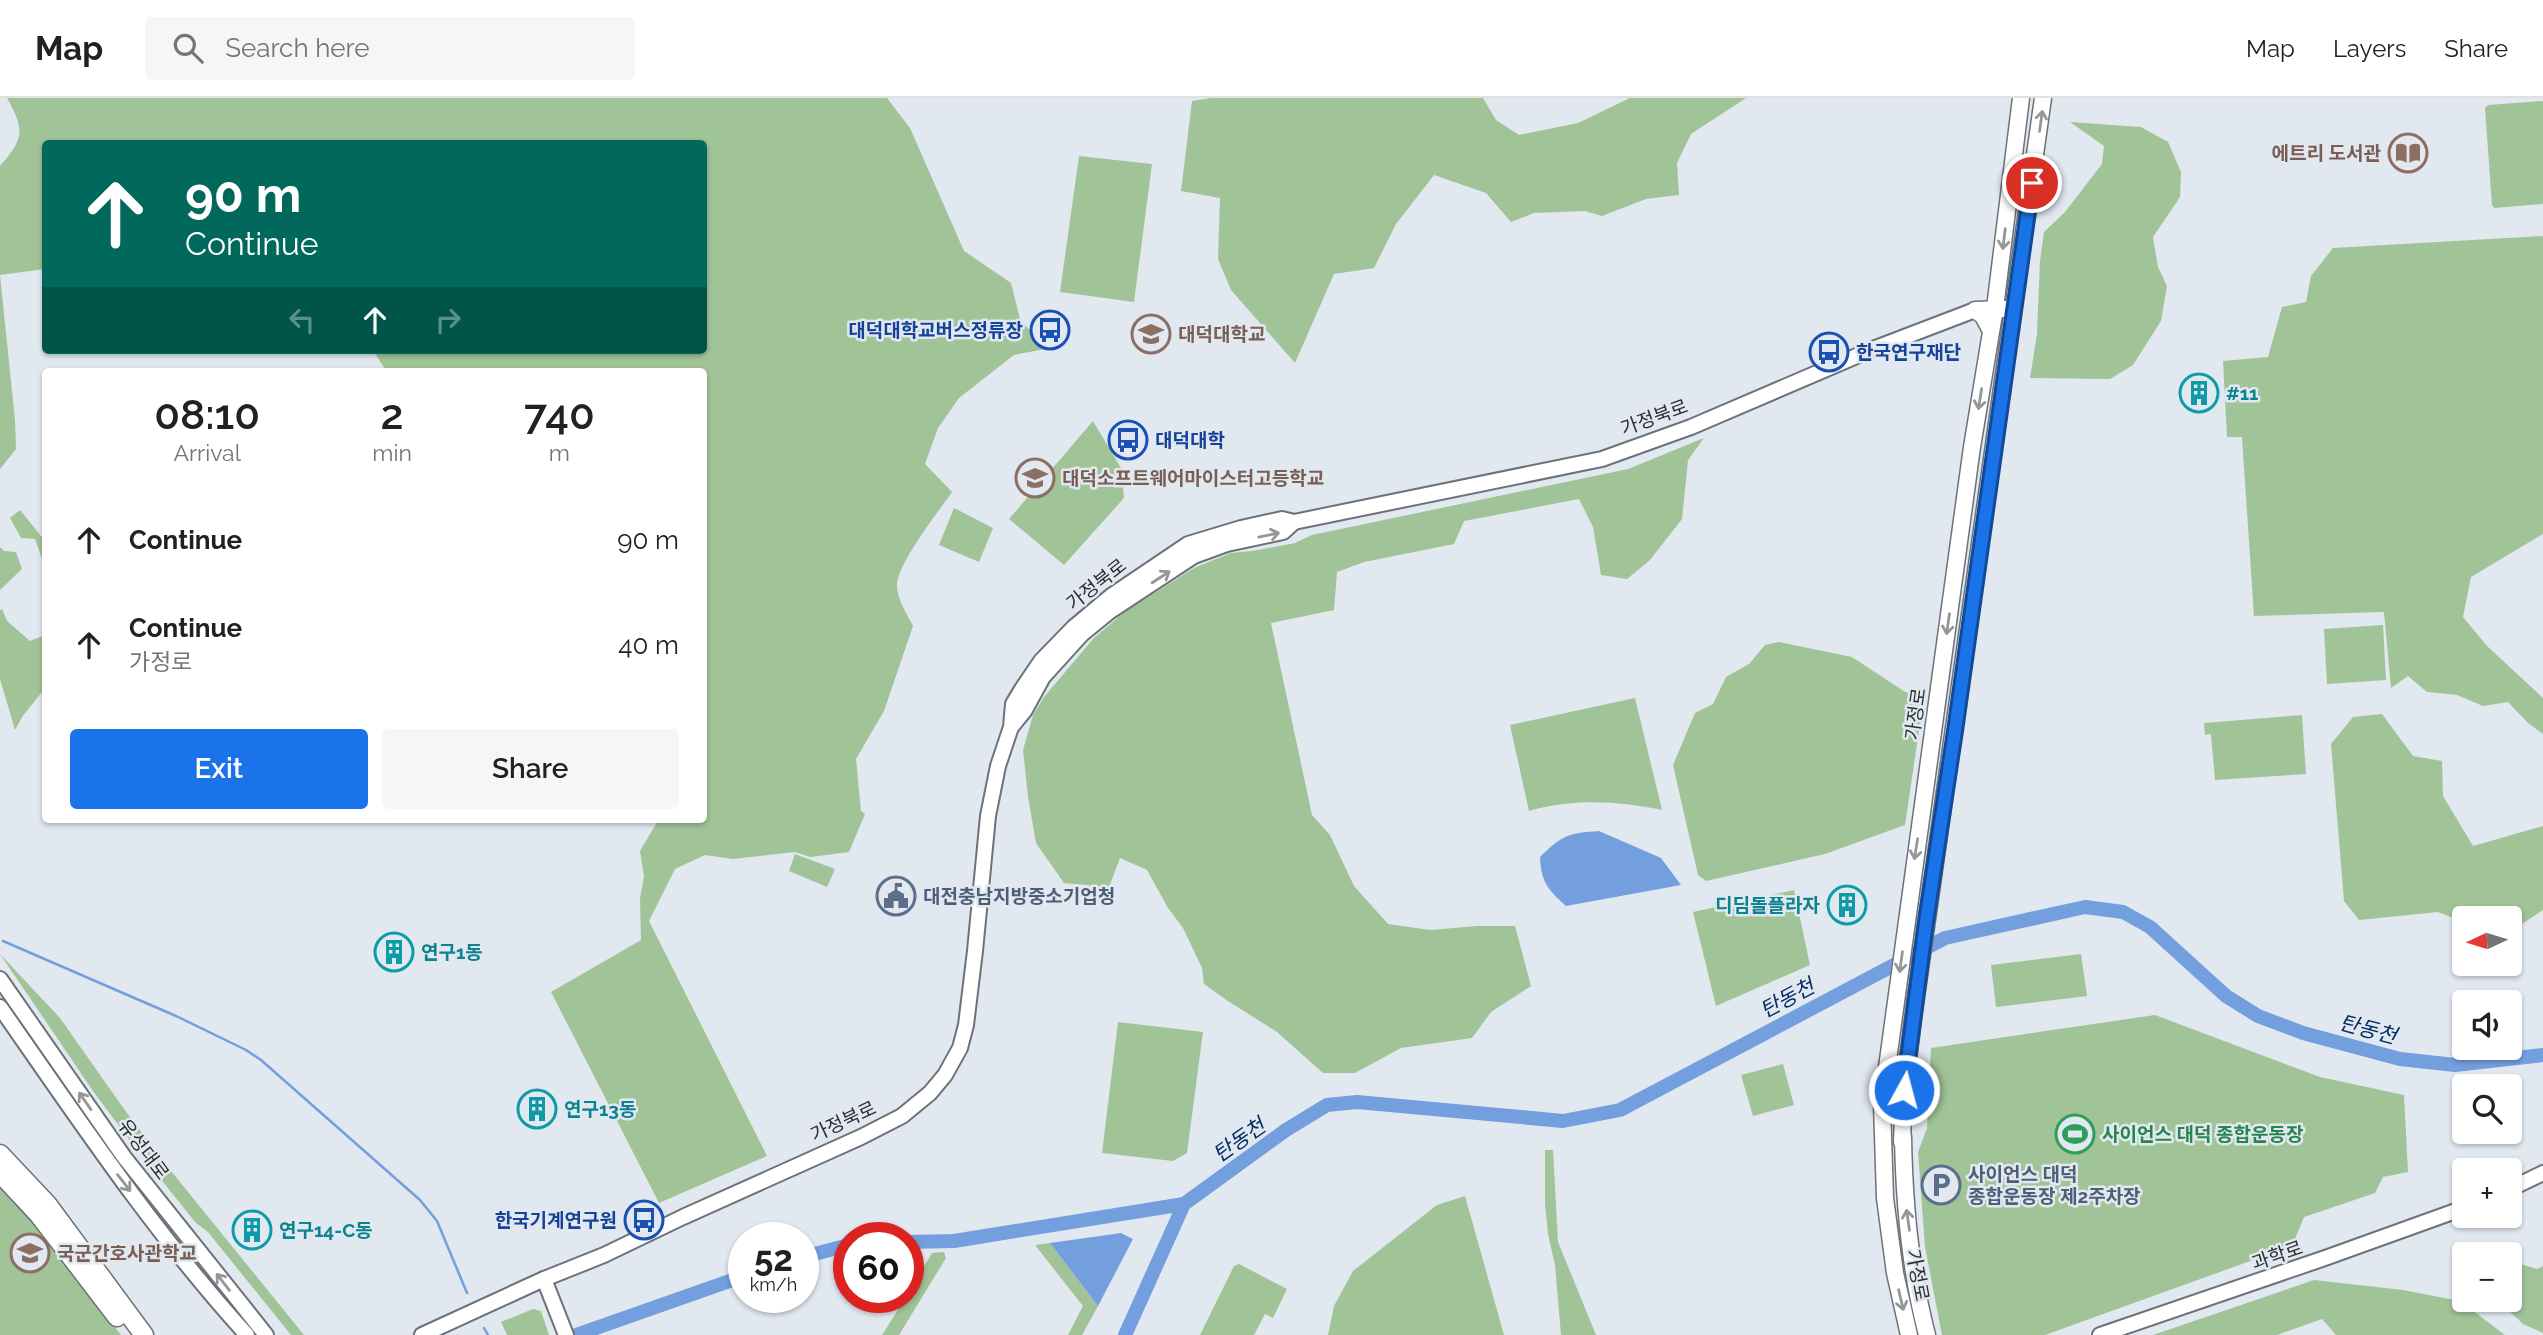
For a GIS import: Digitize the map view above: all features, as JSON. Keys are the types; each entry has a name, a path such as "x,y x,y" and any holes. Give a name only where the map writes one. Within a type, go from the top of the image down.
{"highway":[{"path":"0,1154 48,1205 144,1335"},
{"path":"0,1173 39,1215 130,1335"}],"main road":[{"name":"가정로","path":"1909,1335 1895,1273 1885,1198 1882,1104 1972,447 1995,308 2021,98"},
{"path":"2014,310 2043,98"},
{"path":"1991,331 1983,316 1976,310 1989,300 1998,286"},
{"name":"가정북로","path":"422,1335 861,1137 902,1116 930,1093 945,1075 960,1048 966,1025 985,831 992,793 1011,727 1013,704 1041,662 1074,627 1111,596 1188,544 1282,519 1294,522 1602,459 1691,427 1873,349 1976,310 2014,310"},
{"name":"가정로","path":"1927,1335 1917,1291 1904,1195 1904,1090 2014,310"},
{"name":"유성대로","path":"0,979 124,1157 267,1335"},
{"name":"유성대로","path":"0,1007 110,1163 217,1302 247,1335"},
{"path":"2522,1183 2543,1173"},
{"name":"과학로","path":"2100,1335 2452,1212"},
{"path":"544,1279 564,1331"}],"green space":[{"path":"7,98 887,98 910,128 964,251 1011,283 1020,319 1045,349 1014,355 959,398 938,428 925,464 952,492 911,552 899,577 899,596 913,626 884,711 856,759 861,811 865,814 849,852 810,857 795,852 733,859 705,855 675,869 649,921 767,1156 659,1203 551,992 641,940 640,898 644,877 640,851 657,823 707,823 707,368 384,368 375,354 707,354 707,140 42,140 42,269 0,275 0,166 14,148 19,134 17,118"},
{"path":"1211,98 1483,98 1496,120 1519,135 1578,123 1630,98 1746,98 1691,134 1677,163 1679,195 1646,199 1602,216 1585,211 1534,213 1511,222 1486,193 1434,175 1396,224 1374,268 1334,274 1295,363 1231,290 1218,259 1220,198 1181,191 1192,101"},
{"path":"2543,101 2543,204 2494,208 2485,108 2488,105"},
{"path":"2070,122 2141,127 2168,142 2181,172 2180,197 2153,237 2158,267 2167,286 2161,321 2133,365 2110,379 2030,378 2037,334 2044,232 2065,212 2102,164 2104,146"},
{"path":"1079,156 1152,164 1134,302 1060,292"},
{"path":"2543,236 2543,534 2471,577 2463,617 2487,646 2543,698 2543,734 2508,702 2483,706 2457,695 2427,692 2408,676 2391,688 2384,612 2254,616 2242,437 2227,437 2223,361 2268,357 2282,307 2306,302 2311,276 2333,248"},
{"path":"0,275 16,449 0,469"},
{"path":"1093,421 1121,468 1124,498 1064,565 1009,519"},
{"path":"1704,438 1688,460 1682,519 1650,560 1627,579 1601,575 1593,527 1579,499 1464,521 1454,544 1364,562 1337,572 1334,610 1271,623 1312,815 1330,835 1354,886 1388,924 1430,930 1515,926 1531,986 1491,1012 1472,1038 1401,1048 1355,1073 1323,1073 1277,1032 1204,984 1202,968 1183,928 1168,908 1147,870 1120,858 1109,887 1064,883 1036,843 1023,750 1033,715 1044,697 1093,639 1123,613 1194,568 1231,553 1295,543 1312,535 1628,469"},
{"path":"954,508 993,528 979,562 939,545"},
{"path":"20,510 42,537 42,559 35,539 21,538 10,518"},
{"path":"0,547 4,551 16,552 22,569 0,590"},
{"path":"2,609 7,621 30,641 42,636 42,692 15,730 0,679"},
{"path":"2383,625 2386,680 2327,684 2324,629"},
{"path":"1779,642 1852,657 1905,692 1924,697 1905,825 1825,854 1706,881 1698,875 1673,765 1695,713 1713,704 1726,677 1749,664 1765,645"},
{"path":"1635,698 1662,810 1596,802 1562,804 1529,811 1510,725"},
{"path":"2382,714 2413,756 2442,761 2443,796 2473,846 2543,826 2543,910 2522,924 2522,906 2452,906 2452,918 2438,912 2359,920 2344,901 2331,744 2353,717"},
{"path":"2302,715 2306,774 2215,780 2211,734 2205,735 2204,723"},
{"path":"795,854 835,869 827,887 789,871"},
{"path":"1794,890 1810,965 1716,1006 1693,912"},
{"path":"0,954 60,1018 171,1171 304,1335 291,1335 134,1146 93,1091"},
{"path":"2081,954 2087,996 1996,1007 1991,965"},
{"path":"2155,1015 2320,1077 2404,1095 2408,1172 2383,1177 2375,1193 2304,1217 2292,1246 2045,1335 1942,1335 1925,1247 1918,1152 1927,1128 1931,1048"},
{"path":"1118,1022 1203,1032 1187,1153 1173,1161 1102,1153"},
{"path":"1783,1064 1794,1105 1753,1116 1741,1075"},
{"path":"1545,1150 1553,1150 1558,1242 1596,1335 1561,1335 1555,1265 1545,1204"},
{"name":"국군간호사관학교","path":"0,1184 45,1235 121,1335 0,1335"},
{"path":"1465,1196 1504,1335 1328,1335 1334,1306 1353,1271 1437,1205"},
{"path":"1050,1243 1098,1306 1082,1335 1068,1335 1083,1306 1035,1245"},
{"path":"944,1252 946,1258 924,1294 924,1266 932,1253"},
{"path":"1239,1264 1287,1289 1273,1318 1265,1314 1254,1335 1200,1335 1234,1266"},
{"path":"2522,1265 2537,1269 2543,1266 2543,1333 2523,1324 2510,1312 2522,1312"},
{"path":"2314,1280 2403,1290 2452,1299 2452,1312 2475,1312 2505,1335 2336,1335 2322,1319 2277,1335 2153,1335"},
{"path":"533,1309 541,1311 549,1335 507,1335 501,1322"},
{"path":"896,1313 912,1313 899,1335 882,1335"}],"water":[{"path":"1599,831 1661,858 1681,885 1566,906 1547,885 1540,857 1566,836"},
{"path":"1121,1233 1133,1239 1098,1306 1050,1243"}],"waterway":[{"name":"탄동천","path":"1125,1335 1184,1204 1286,1130 1327,1105 1357,1102 1563,1121 1620,1110 1945,938 2085,907 2123,912 2150,927 2226,996 2258,1016 2303,1033 2400,1059 2455,1065 2543,1055"},
{"path":"3,941 176,1016 261,1060 420,1200 437,1221 467,1293"},
{"path":"924,1242 954,1241 1184,1204"},
{"path":"819,1253 833,1249"},
{"path":"576,1335 728,1282"},
{"path":"484,1328 488,1335"}],"place":[{"name":"에트리 도서관","path":"2408,153"},
{"name":"대덕대학교버스정류장","path":"1050,330"},
{"name":"대덕대학교","path":"1151,334"},
{"name":"한국연구재단","path":"1829,352"},
{"name":"#11","path":"2199,393"},
{"name":"대덕대학","path":"1128,440"},
{"name":"대덕소프트웨어마이스터고등학교","path":"1035,478"},
{"name":"대전충남지방중소기업청","path":"896,896"},
{"name":"디딤돌플라자","path":"1847,905"},
{"name":"연구1동","path":"394,952"},
{"name":"연구13동","path":"537,1109"},
{"name":"사이언스 대덕 종합운동장","path":"2075,1134"},
{"name":"사이언스 대덕 종합운동장 제2주차장","path":"1941,1185"},
{"name":"한국기계연구원","path":"644,1220"},
{"name":"연구14-C동","path":"252,1230"},
{"name":"국군간호사관학교","path":"30,1253"}],"route":[{"path":"1904,1090 2032,183"}]}
